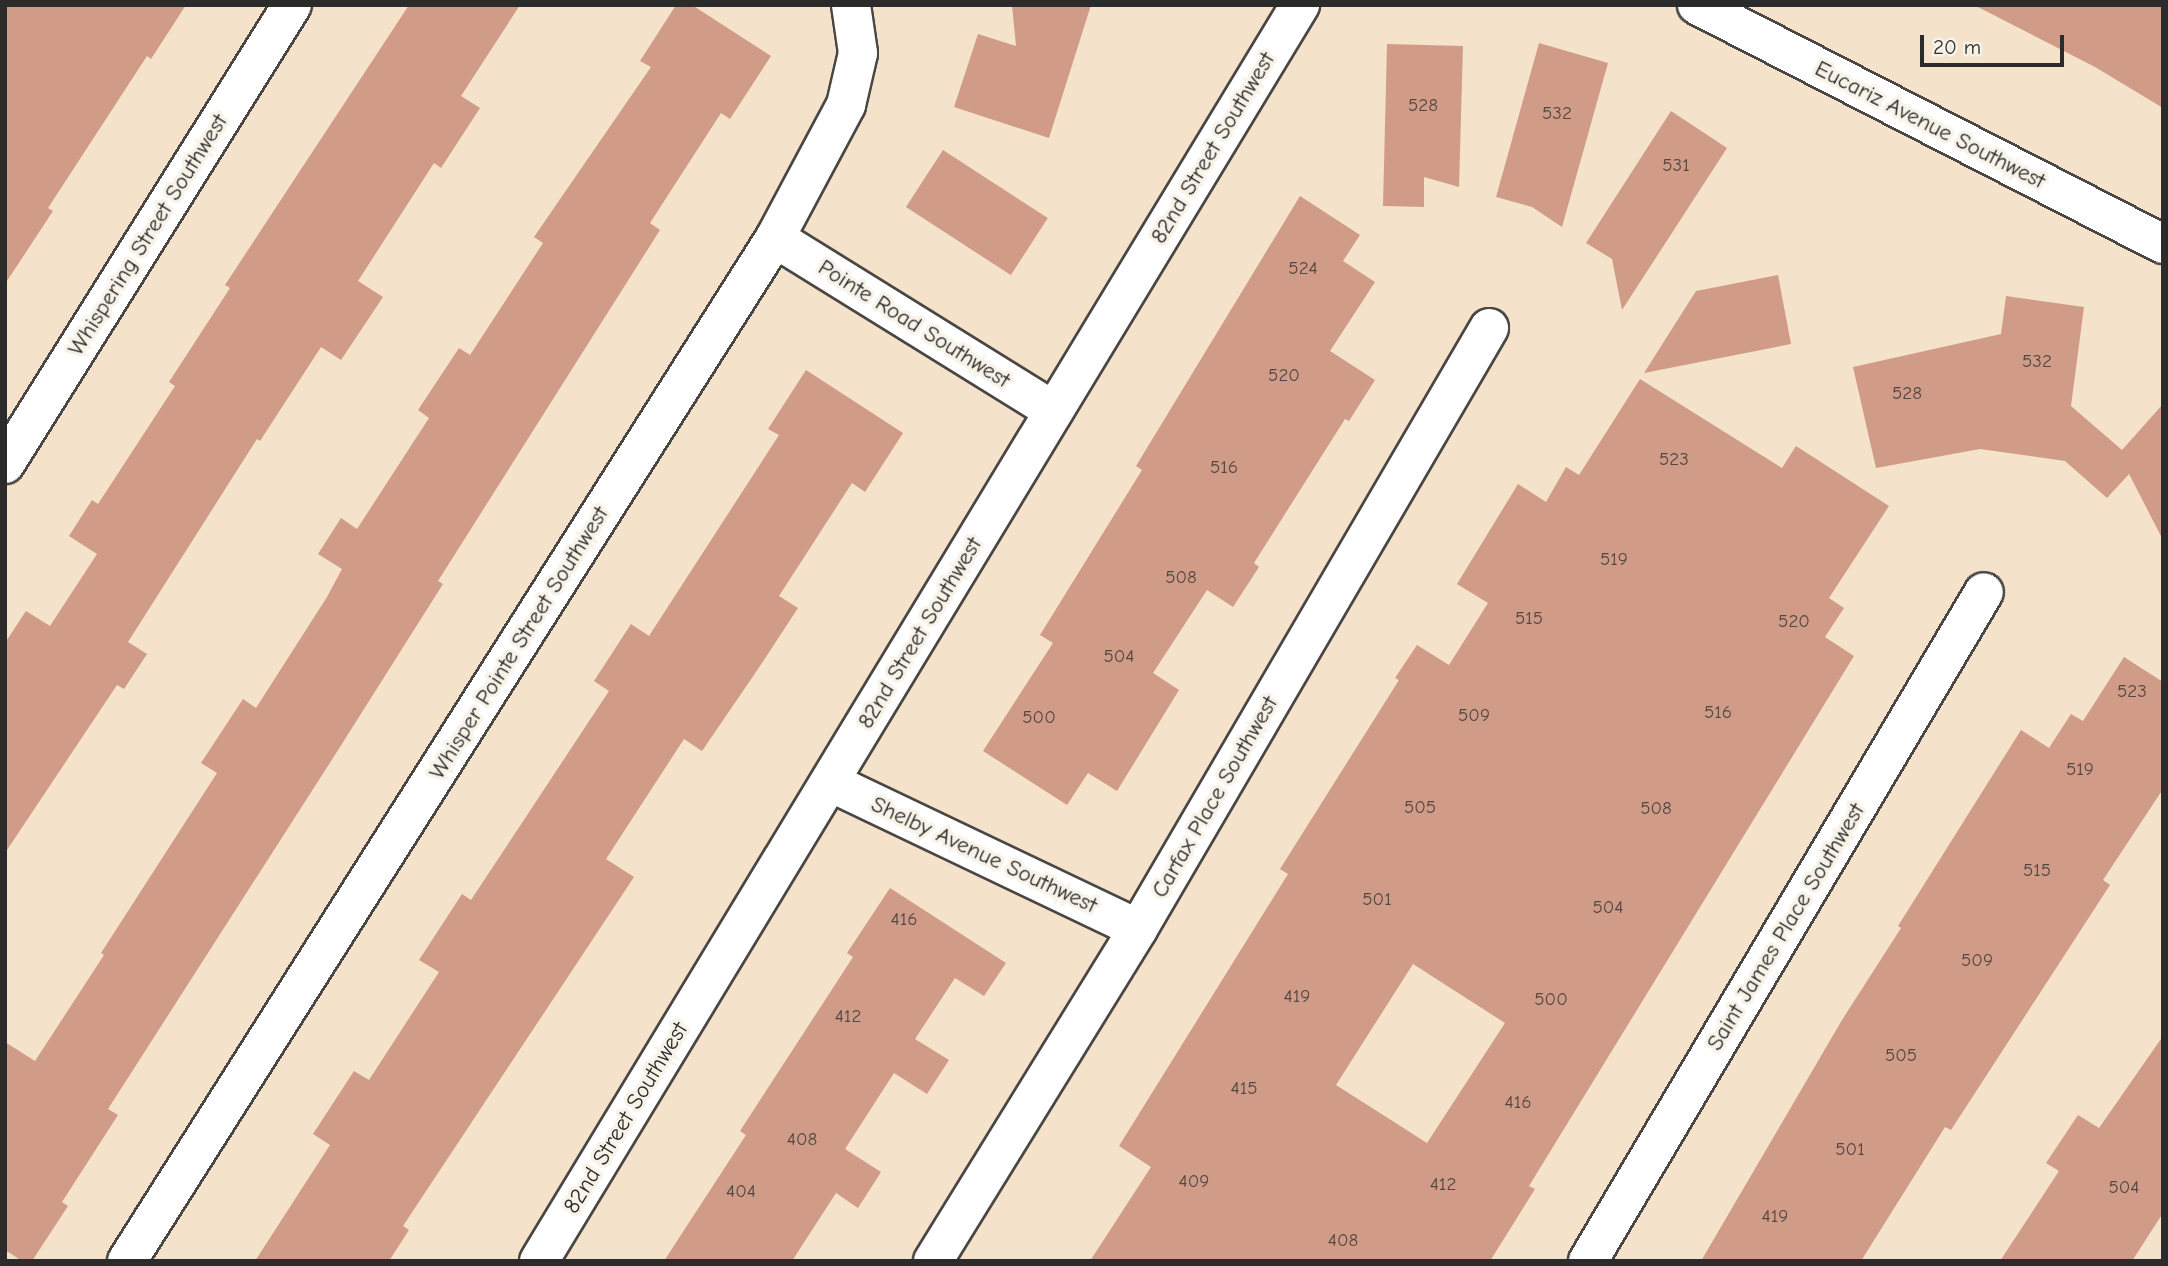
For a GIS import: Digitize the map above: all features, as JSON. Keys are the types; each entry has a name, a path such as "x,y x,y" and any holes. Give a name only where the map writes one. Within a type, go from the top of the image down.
{"street":[{"name":"Whispering Street Southwest","path":"5,464 292,5"},
{"name":"Whisper Pointe Street Southwest","path":"127,1261 775,238 846,105 858,53 850,5"},
{"name":"82nd Street Southwest","path":"539,1261 1300,5"},
{"name":"Eucariz Avenue Southwest","path":"1697,5 2163,244"},
{"name":"Pointe Road Southwest","path":"775,238 1054,411"},
{"name":"Carfax Place Southwest","path":"933,1261 1138,929 1489,328"},
{"name":"Saint James Place Southwest","path":"1588,1261 1984,593"},
{"name":"Shelby Avenue Southwest","path":"830,782 1138,929"}],"building":[{"path":"5,5 186,5 151,59 147,56 48,208 53,211 5,284"},
{"path":"409,5 520,5 461,96 480,108 441,168 434,163 358,281 383,297 341,360 321,347 260,441 257,439 128,642 147,654 124,689 117,685 5,853 5,643 26,611 50,626 97,554 69,536 92,500 98,504 175,386 169,382 230,288 225,285"},
{"path":"676,5 692,5 771,56 730,119 721,113 650,223 660,230 438,581 443,584 108,1109 118,1115 62,1202 68,1206 32,1261 22,1261 5,1250 5,1042 35,1061 104,955 101,953 217,773 201,763 243,699 256,708 342,569 318,554 341,518 357,529 429,418 418,410 459,348 470,355 543,243 534,237 651,67 640,61"},
{"path":"1012,5 1091,5 1049,138 954,107 978,34 1016,46"},
{"path":"1974,5 2163,5 2163,108 2095,67"},
{"path":"1539,43 1608,63 1562,227 1532,207 1496,197"},
{"path":"1387,44 1463,46 1459,187 1424,177 1424,207 1383,206"},
{"path":"1671,111 1727,148 1622,310 1612,259 1586,243"},
{"path":"943,150 1048,218 1011,275 906,207"},
{"path":"1300,196 1360,235 1343,261 1375,282 1330,351 1375,380 1349,421 1345,419 1254,563 1259,567 1233,607 1207,590 1153,673 1179,690 1117,791 1088,773 1067,805 983,751 1053,643 1040,635 1142,470 1136,466"},
{"path":"1778,275 1791,344 1644,373 1696,291"},
{"path":"2006,296 2084,307 2071,406 2122,450 2163,404 2163,540 2129,474 2107,498 2065,461 1980,449 1876,468 1853,367 2001,334"},
{"path":"806,370 903,433 865,492 852,483 779,596 798,608 702,751 684,739 606,859 634,877 403,1226 409,1230 389,1261 255,1261 330,1145 313,1134 354,1071 369,1080 439,972 419,960 462,894 471,900 609,691 594,681 631,624 649,636 779,435 768,429"},
{"path":"1640,379 1782,468 1796,446 1889,506 1829,598 1844,608 1825,637 1854,656 1529,1186 1535,1189 1490,1261 1090,1261 1151,1167 1119,1146 1288,874 1280,869 1399,680 1395,678 1417,645 1449,665 1488,603 1457,584 1518,484 1546,502 1566,467 1579,475","holes":["1413,964 1505,1023 1427,1143 1336,1085"]},
{"path":"2124,657 2163,682 2163,789 2103,880 2110,885 1951,1130 1945,1127 1861,1261 1701,1261 1842,1020 1901,928 1898,926 2021,730 2049,748 2071,714 2083,721"},
{"path":"890,888 1006,963 984,996 955,978 915,1039 949,1060 927,1094 894,1073 845,1149 881,1172 858,1208 836,1193 792,1261 664,1261 746,1135 740,1131 853,957 847,953"},
{"path":"2163,1036 2163,1213 2132,1261 2000,1261 2059,1171 2046,1163 2078,1115 2099,1128"}]}
